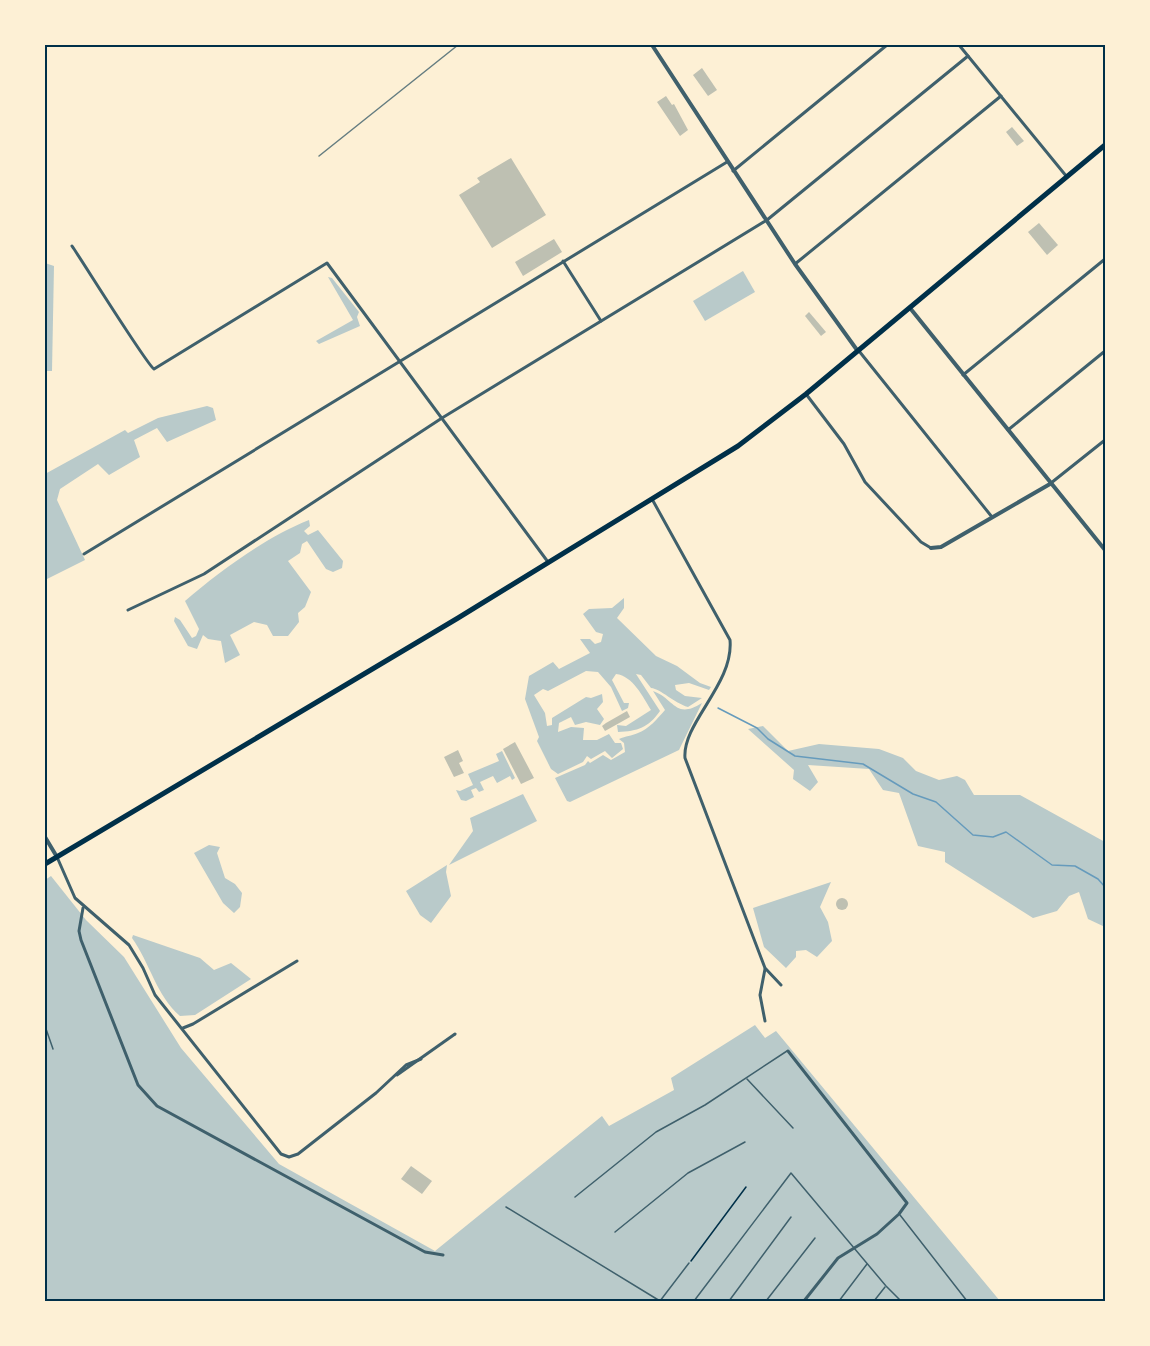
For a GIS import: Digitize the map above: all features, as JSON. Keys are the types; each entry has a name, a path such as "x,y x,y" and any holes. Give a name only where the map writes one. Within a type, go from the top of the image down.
{"main road":[{"path":"45,864 738,446 806,394 1105,145"}],"street":[{"path":"652,45 795,264 857,350 992,517"},
{"path":"733,171 887,45"},
{"path":"959,45 1067,177"},
{"path":"128,610 204,574 442,418 767,220 968,56"},
{"path":"795,264 1001,96"},
{"path":"84,554 400,359 727,162"},
{"path":"72,246 138,346 149,367 154,369 327,263 548,562"},
{"path":"963,375 1105,259"},
{"path":"563,261 601,321"},
{"path":"909,308 1105,550"},
{"path":"1008,430 1105,351"},
{"path":"806,394 844,444 864,482 921,542 931,548 941,547 1050,484 1105,440"},
{"path":"652,499 730,640 731,651 725,672 688,741 685,758 765,968 781,985"},
{"path":"45,837 57,857 75,898 83,908 107,924 129,945 143,968 155,995 281,1154 289,1157 298,1154 406,1065 421,1059 455,1034"},
{"path":"83,908 79,931 81,940 138,1085 157,1106 425,1252 443,1256"},
{"path":"183,1028 297,961"},
{"path":"765,968 760,995 765,1021"},
{"path":"788,1051 907,1203 899,1214 856,1249 838,1258 804,1301"}],"lane":[{"path":"45,1026 53,1048"},
{"path":"575,1197 656,1132 788,1051"},
{"path":"746,1078 793,1128"},
{"path":"615,1232 688,1173 745,1142"},
{"path":"694,1301 791,1173 901,1301"},
{"path":"507,1207 660,1301 689,1263"},
{"path":"899,1214 967,1301"},
{"path":"729,1301 791,1217"},
{"path":"766,1301 815,1238"},
{"path":"839,1301 867,1264"},
{"path":"874,1301 886,1286"}],"path":[{"path":"689,1263 746,1187"}],"shaded area":[{"path":"45,263 54,266 52,371 45,371"},
{"path":"743,271 755,292 705,321 693,301"},
{"path":"328,277 332,278 359,312 357,317 360,326 319,344 316,341 353,320"},
{"path":"207,406 213,408 216,420 167,442 157,428 134,440 140,457 109,475 98,464 60,489 57,500 85,560 45,580 45,474 125,430 128,433 158,418"},
{"path":"309,520 310,526 304,531 308,535 318,530 343,561 342,568 333,572 326,569 307,541 302,544 300,553 288,561 311,592 305,607 298,613 299,622 288,636 273,636 267,625 254,622 230,635 240,655 225,663 221,641 208,639 203,635 197,649 188,646 174,621 175,617 180,620 192,638 196,636 199,629 185,601 244,556 276,536"},
{"path":"624,598 624,608 617,618 656,656 677,666 700,683 711,687 709,690 689,683 675,685 676,690 685,696 702,698 688,707 651,688 641,675 636,674 660,711 642,728 618,732 617,725 626,726 651,710 637,688 628,679 616,674 612,680 624,703 629,703 628,708 622,711 611,687 598,672 586,671 548,691 543,689 534,695 545,713 547,726 552,725 552,718 586,697 591,698 602,694 603,702 597,709 604,719 600,725 586,722 575,725 571,717 559,723 558,732 571,727 584,728 583,740 597,740 609,734 615,743 621,743 623,749 612,758 605,751 591,759 587,756 583,762 558,774 551,769 537,741 539,737 525,699 529,676 553,662 559,669 590,653 580,639 590,639 595,644 601,642 603,634 596,632 583,614 589,609 612,608"},
{"path":"653,691 680,709 693,708 702,703 679,750 570,802 567,801 555,778 603,755 611,760 625,752 624,743 619,739 646,729 665,710"},
{"path":"763,726 788,751 819,744 879,749 903,758 916,771 939,780 957,776 965,780 974,795 1020,795 1105,842 1105,927 1088,919 1079,892 1069,896 1057,911 1033,918 945,862 945,852 918,846 899,793 883,790 869,769 808,765 818,782 810,791 793,779 794,770 748,729"},
{"path":"502,751 515,778 512,780 510,776 497,783 493,776 480,782 484,790 479,792 476,788 471,790 474,797 466,801 461,800 456,790 460,791 473,785 468,774 499,761 496,754"},
{"path":"523,794 537,821 449,865 473,831 470,818"},
{"path":"209,845 220,847 217,853 225,878 235,884 242,893 240,907 234,913 223,903 194,853"},
{"path":"447,865 446,872 451,896 431,923 420,915 406,891"},
{"path":"51,876 86,920 124,957 181,1048 279,1164 435,1251 602,1116 609,1126 674,1090 671,1078 755,1025 765,1038 776,1031 1000,1301 45,1301 45,880"},
{"path":"831,882 820,907 828,922 832,941 817,957 806,950 796,951 796,957 786,968 764,947 753,908"},
{"path":"133,935 200,958 214,970 231,963 251,979 195,1015 180,1016 159,989 132,938"}],"building":[{"path":"702,68 717,90 708,96 693,75"},
{"path":"666,96 672,105 674,104 688,130 680,136 657,102"},
{"path":"1012,127 1024,141 1017,146 1006,132"},
{"path":"511,158 546,215 492,248 459,195 480,182 477,178"},
{"path":"1039,223 1058,245 1047,255 1028,232"},
{"path":"554,239 562,252 523,276 515,262"},
{"path":"809,312 826,332 821,336 805,316"},
{"path":"627,711 630,717 605,731 602,726"},
{"path":"515,742 534,778 521,784 503,749"},
{"path":"458,750 463,761 459,763 464,773 454,777 444,757"},
{"path":"844,898 848,904 844,910 840,910 836,902"},
{"path":"411,1166 432,1181 422,1194 401,1179"}],"waterway":[{"path":"718,708 757,728 768,739 795,756 863,764 913,794 936,802 973,835 993,837 1006,832 1052,865 1075,866 1098,879 1105,887"}],"railway":[{"path":"319,156 458,45"}]}
